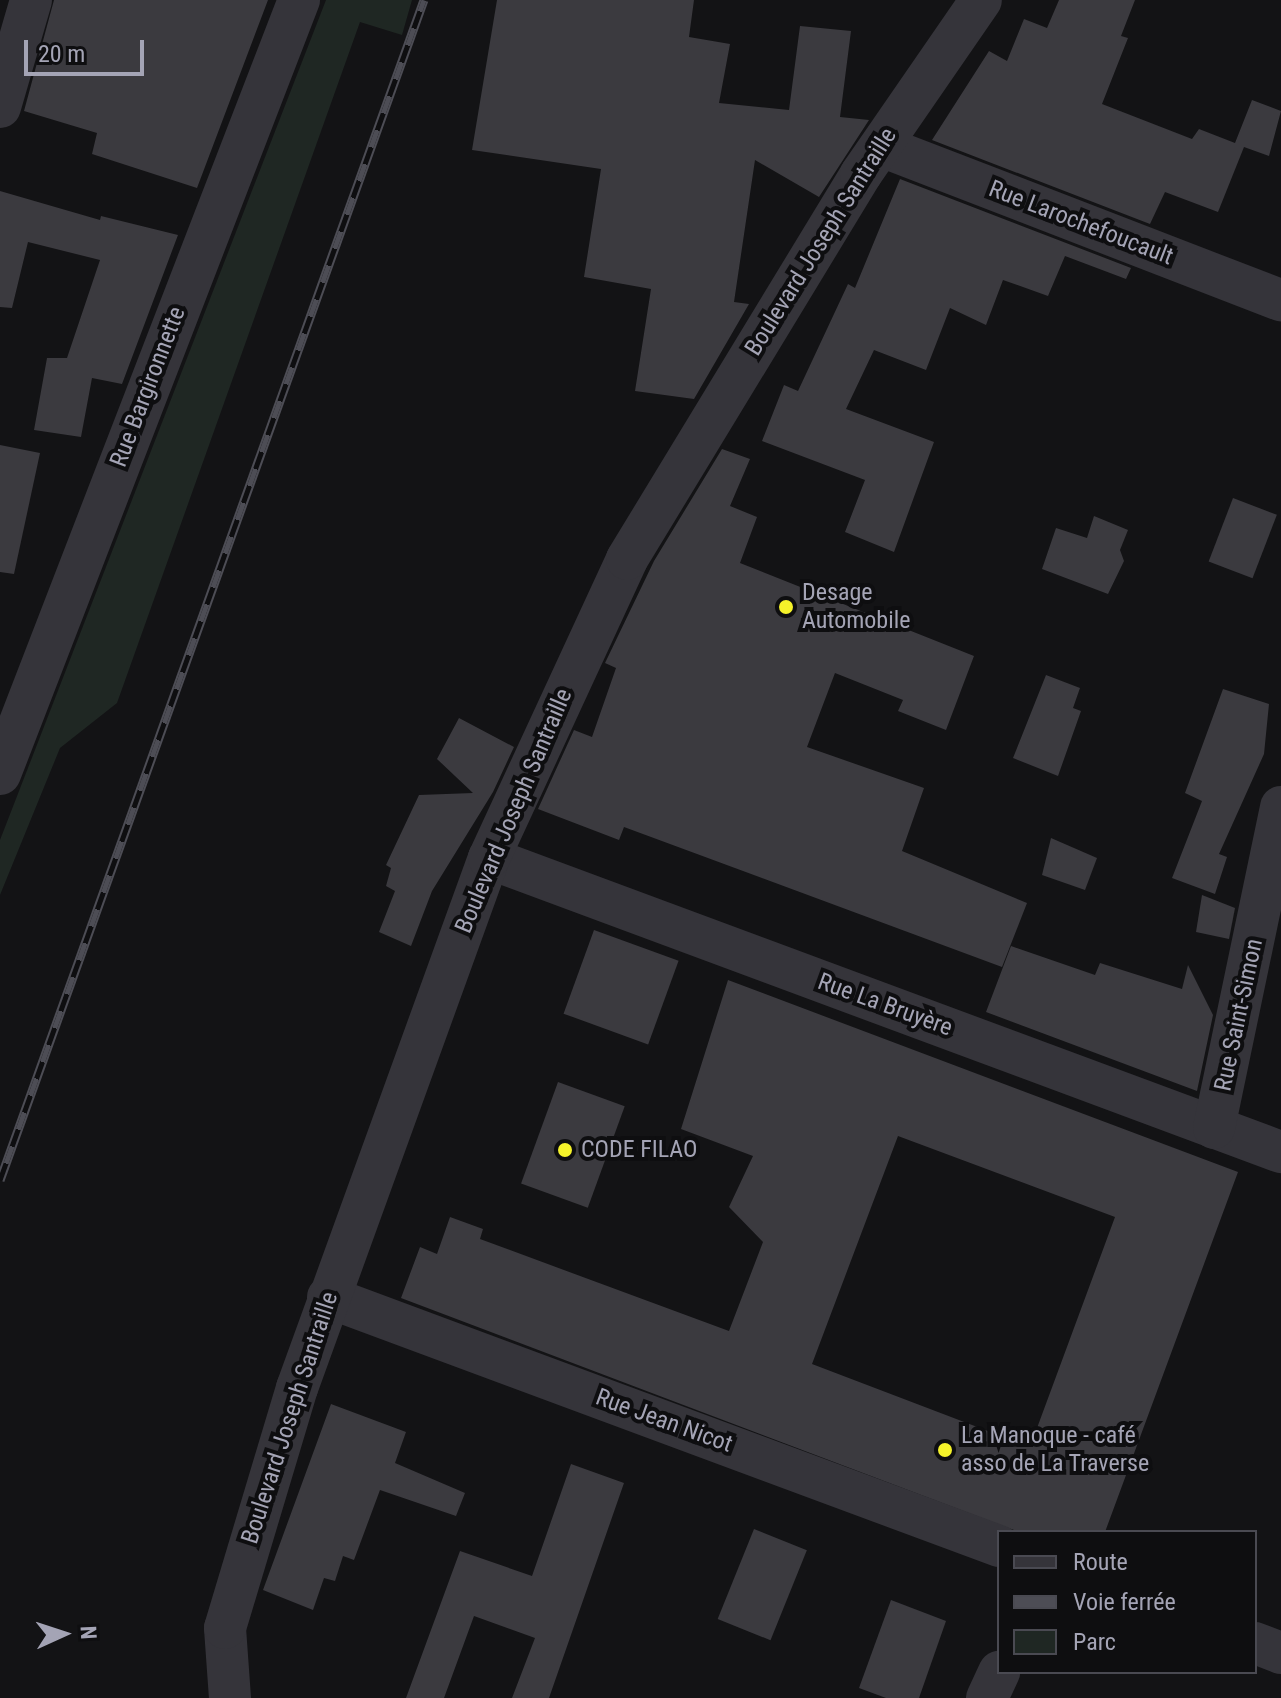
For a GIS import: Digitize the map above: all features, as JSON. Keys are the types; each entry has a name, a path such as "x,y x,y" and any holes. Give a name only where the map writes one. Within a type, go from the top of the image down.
{"street":[{"path":"0,107 31,0"},
{"name":"Rue Bargironnette","path":"0,774 299,0"},
{"name":"Boulevard Joseph Santraille","path":"230,1698 225,1628 328,1297 489,858 627,559 881,146 981,0"},
{"name":"Rue Larochefoucault","path":"881,146 1281,300"},
{"name":"Rue Saint-Simon","path":"1214,1128 1281,807"},
{"name":"Rue La Bruyère","path":"489,858 1281,1152"},
{"name":"Rue Jean Nicot","path":"328,1297 997,1545"},
{"path":"1257,1644 1281,1653"},
{"path":"987,1698 998,1674"}],"green space":[{"path":"326,0 412,0 402,35 360,22 117,703 60,748 0,895 0,840"}],"building":[{"path":"54,0 268,0 197,188 92,154 97,133 24,111"},
{"path":"497,0 694,0 689,37 730,44 719,103 789,110 800,26 851,31 840,117 869,120 819,197 755,160 734,302 749,304 694,399 635,391 651,289 584,277 601,169 472,150"},
{"path":"1059,0 1135,0 1121,36 1128,38 1102,104 1192,139 1199,129 1235,143 1252,100 1281,111 1269,156 1244,147 1218,212 1165,192 1150,224 932,140 989,51 1007,61 1024,19 1047,28"},
{"path":"900,179 1131,268 1126,279 1065,256 1048,296 1003,280 986,325 950,308 926,370 874,350 846,409 934,442 894,552 845,532 865,480 762,441 784,385 798,391 848,284 855,288"},
{"path":"0,191 100,220 101,216 178,235 122,384 92,378 81,437 34,430 47,358 67,358 100,260 28,242 12,308 0,307"},
{"path":"0,445 40,453 14,574 0,572"},
{"path":"722,449 750,459 730,506 757,517 740,563 974,656 946,730 898,711 903,700 835,673 807,747 924,788 902,851 1027,903 1002,967 624,827 619,840 538,809 574,730 592,737 616,668 605,663 654,561"},
{"path":"1233,498 1277,515 1253,578 1209,561"},
{"path":"1094,516 1128,530 1120,550 1124,561 1108,594 1042,569 1056,528 1087,538"},
{"path":"1046,675 1080,688 1073,708 1081,711 1058,776 1013,758"},
{"path":"1223,689 1269,704 1264,754 1219,854 1227,857 1215,894 1172,878 1202,801 1185,793"},
{"path":"459,718 514,747 493,792 432,891 411,946 379,932 395,891 386,886 391,868 386,865 419,795 473,793 437,759"},
{"path":"1051,838 1097,858 1085,890 1042,875"},
{"path":"1202,895 1235,908 1229,939 1196,932"},
{"path":"594,930 679,961 648,1044 564,1014"},
{"path":"1011,946 1095,975 1100,963 1182,989 1188,965 1213,1015 1197,1091 986,1012"},
{"path":"728,980 1238,1172 1106,1530 1014,1530 401,1298 420,1247 437,1254 450,1217 483,1229 480,1239 729,1331 763,1242 729,1207 753,1156 681,1129","holes":["898,1136 1115,1217 1030,1447 812,1364"]},
{"path":"558,1082 625,1106 588,1208 521,1183"},
{"path":"331,1404 406,1432 395,1463 465,1493 456,1516 380,1490 354,1560 343,1556 335,1581 324,1578 313,1610 263,1590"},
{"path":"571,1464 624,1483 549,1698 512,1698 535,1638 474,1616 444,1698 406,1698 460,1551 532,1576"},
{"path":"754,1529 807,1550 771,1640 718,1619"},
{"path":"891,1600 946,1621 919,1698 886,1698 859,1688"}],"railway":[{"path":"0,1180 424,0"}],"place":[{"name":"Desage Automobile","path":"786,607"},
{"name":"CODE FILAO","path":"565,1150"},
{"name":"La Manoque - café asso de La Traverse","path":"945,1450"}]}
